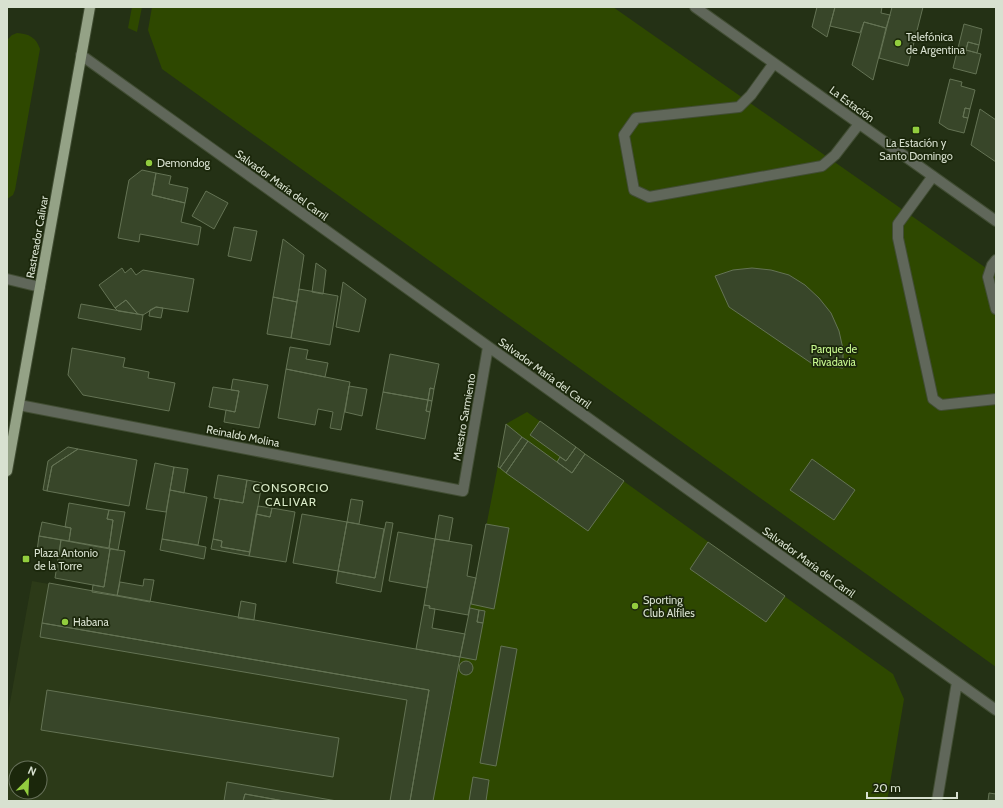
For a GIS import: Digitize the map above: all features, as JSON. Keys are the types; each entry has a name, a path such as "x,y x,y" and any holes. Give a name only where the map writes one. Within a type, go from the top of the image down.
{"main road":[{"name":"Rastreador Calivar","path":"7,471 90,7"}],"street":[{"name":"La Estación","path":"695,7 996,221"},
{"name":"Salvador María del Carril","path":"81,56 996,710"},
{"path":"774,63 751,95 739,107 636,118 624,135 634,190 649,197 822,166 835,155 859,124"},
{"path":"933,176 898,224 898,238 933,399 941,405 996,399"},
{"path":"996,260 992,265 988,277 996,309"},
{"path":"7,279 40,288"},
{"name":"Maestro Sarmiento","path":"463,491 488,347"},
{"name":"Reinaldo Molina","path":"19,405 463,491"},
{"path":"936,801 957,682"}],"shaded area":[{"path":"32,581 460,658 433,801 7,801 7,719"}],"green space":[{"path":"132,7 142,7 137,32 128,28"},
{"name":"Parque de Rivadavia","path":"152,7 613,7 996,275 996,667 162,69 148,30"},
{"path":"17,33 32,37 40,49 15,190 13,195 7,199 7,40 12,35"},
{"name":"Sporting Club Alfiles","path":"527,412 893,674 904,699 887,801 433,801 506,424"}],"building":[{"path":"817,7 835,7 827,37 812,27"},
{"path":"835,7 882,7 881,13 890,15 886,28 864,22 860,33 830,26"},
{"name":"Telefónica de Argentina","path":"892,7 923,7 908,66 879,58"},
{"path":"864,22 886,28 873,80 852,65"},
{"path":"964,24 982,29 979,45 968,42 966,50 981,54 976,74 953,68"},
{"path":"968,42 979,45 977,53 966,50"},
{"path":"950,79 962,82 961,86 975,90 970,109 965,108 963,117 968,118 964,133 948,129 939,123"},
{"path":"965,108 970,109 968,118 963,117"},
{"path":"980,109 996,120 996,162 971,145"},
{"path":"142,170 156,173 152,195 185,203 181,222 201,227 198,245 140,234 139,242 118,238 129,180"},
{"path":"156,173 171,176 169,184 188,188 185,203 152,195"},
{"path":"206,191 228,203 214,229 192,216"},
{"path":"234,227 257,231 251,261 228,256"},
{"path":"283,239 304,255 297,302 273,297"},
{"path":"316,263 326,270 323,294 312,292"},
{"path":"122,268 125,273 131,268 136,275 143,270 194,279 188,312 156,307 143,315 138,314 126,300 115,308 99,285"},
{"path":"752,268 771,270 789,275 805,285 819,298 831,313 839,331 843,349 843,368 814,365 729,307 715,276 733,270"},
{"path":"343,282 366,299 359,332 336,327"},
{"path":"299,289 338,296 330,345 291,338"},
{"path":"273,297 297,302 291,338 267,334"},
{"path":"126,300 138,314 118,311 115,308"},
{"path":"81,304 143,315 141,330 78,318"},
{"path":"156,307 163,308 161,318 149,316 150,310"},
{"path":"290,347 308,350 306,359 328,363 325,377 286,369"},
{"path":"72,348 125,358 123,367 149,372 148,378 175,383 169,411 83,395 68,375"},
{"path":"390,354 439,364 434,389 430,388 428,400 383,392"},
{"path":"286,369 350,382 341,430 330,428 333,412 318,409 315,425 278,418"},
{"path":"233,379 268,385 259,428 224,422 226,410 235,412 239,391 231,390"},
{"path":"349,386 367,389 362,416 345,412"},
{"path":"213,387 239,391 235,412 209,407"},
{"path":"430,388 434,389 432,401 428,400"},
{"path":"383,392 428,400 426,411 430,412 425,439 376,429"},
{"path":"428,400 432,401 430,412 426,411"},
{"path":"540,421 576,447 566,461 530,435"},
{"path":"506,424 522,437 500,468 498,467"},
{"path":"522,437 528,441 506,473 500,468"},
{"path":"528,441 572,473 585,454 624,481 588,531 506,473"},
{"path":"68,447 78,449 52,466 47,491 43,490 48,461"},
{"path":"576,447 585,454 572,473 557,462 560,457 566,461"},
{"path":"78,449 137,460 129,506 47,491 52,466"},
{"path":"812,459 855,490 834,520 790,490"},
{"path":"155,463 174,467 166,512 146,509"},
{"path":"174,467 188,469 184,493 170,490"},
{"path":"218,475 247,480 243,503 214,498"},
{"path":"247,480 262,483 250,552 221,547 222,541 213,539 220,499 243,503"},
{"path":"170,490 207,497 198,545 162,539"},
{"path":"351,499 363,501 359,524 347,522"},
{"path":"69,503 109,510 107,519 113,520 109,548 69,541 71,528 65,527"},
{"path":"258,506 272,508 270,517 256,514"},
{"path":"272,508 295,512 286,562 249,556 256,514 270,517"},
{"path":"109,510 125,512 118,550 109,548 113,520 107,519"},
{"path":"302,514 347,522 338,571 293,563"},
{"path":"439,515 453,518 449,541 435,539"},
{"path":"42,522 71,528 69,541 39,536"},
{"path":"347,522 384,529 375,578 338,571"},
{"path":"386,522 393,523 381,592 336,583 338,571 375,578"},
{"path":"486,524 509,528 494,609 471,604"},
{"path":"398,532 435,539 427,588 389,581"},
{"path":"39,536 61,540 59,555 37,551"},
{"path":"162,539 206,547 204,559 160,550"},
{"path":"213,539 222,541 221,547 250,552 249,556 211,549"},
{"path":"435,539 472,545 467,576 476,578 468,615 429,608 430,606 424,605"},
{"path":"61,540 110,549 104,587 55,578"},
{"path":"708,542 785,596 766,622 690,569"},
{"path":"110,549 125,551 117,596 92,592 93,585 104,587"},
{"path":"144,579 154,580 150,602 117,596 120,582 143,586"},
{"path":"49,583 460,657 433,801 410,801 429,690 42,623"},
{"path":"241,601 256,604 254,620 238,618"},
{"path":"424,605 435,609 432,628 465,634 460,657 416,649"},
{"path":"470,608 479,610 477,622 483,623 476,660 460,657"},
{"path":"479,610 485,611 483,623 477,622"},
{"path":"42,623 429,690 410,801 390,801 407,700 40,637"},
{"path":"501,646 517,649 496,766 480,763"},
{"path":"466,661 471,663 473,668 471,673 466,675 461,673 459,668 461,663"},
{"path":"47,690 339,738 333,777 41,730"},
{"path":"473,777 489,780 486,801 469,801"},
{"path":"227,782 337,801 284,801 245,794 243,801 224,801"},
{"path":"989,793 996,794 996,801 988,801"},
{"path":"245,794 284,801 243,801"}],"place":[{"name":"Telefónica de Argentina","path":"898,43"},
{"name":"La Estación y Santo Domingo","path":"916,130"},
{"name":"Demondog","path":"149,163"},
{"name":"Plaza Antonio de la Torre","path":"26,559"},
{"name":"Sporting Club Alfiles","path":"635,606"},
{"name":"Habana","path":"65,622"}],"district":[{"name":"CONSORCIO CALIVAR","path":"291,494"}]}
